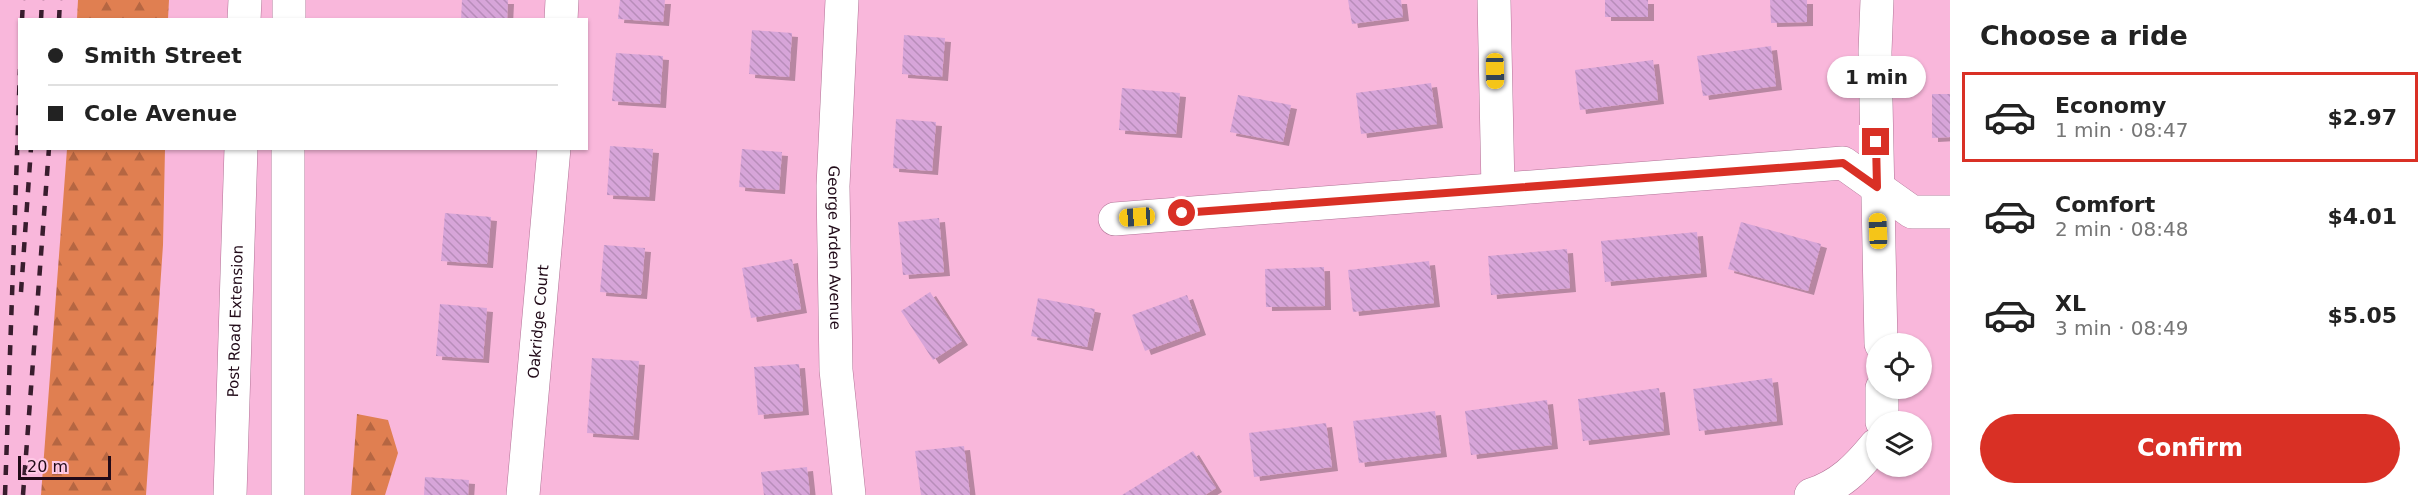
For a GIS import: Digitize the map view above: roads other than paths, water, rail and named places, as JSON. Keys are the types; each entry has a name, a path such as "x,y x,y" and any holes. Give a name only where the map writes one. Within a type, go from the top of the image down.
{"street":[{"path":"244,18 245,0"},
{"path":"289,0 289,18"},
{"path":"561,18 562,0"},
{"name":"George Arden Avenue","path":"842,0 833,186 836,370 849,495"},
{"path":"1494,0 1498,189"},
{"path":"1877,0 1875,52 1881,333"},
{"name":"Post Road Extension","path":"230,495 241,150"},
{"path":"288,150 288,495"},
{"name":"Oakridge Court","path":"523,495 554,150"},
{"path":"1115,219 1843,163 1912,212 1950,212"},
{"path":"1811,495 1831,488 1866,457"}],"railway":[{"path":"22,18 23,0"},
{"path":"41,18 42,0"},
{"path":"59,18 60,0"},
{"path":"5,495 18,126"},
{"path":"21,292 31,150"},
{"path":"23,495 49,150"}]}
